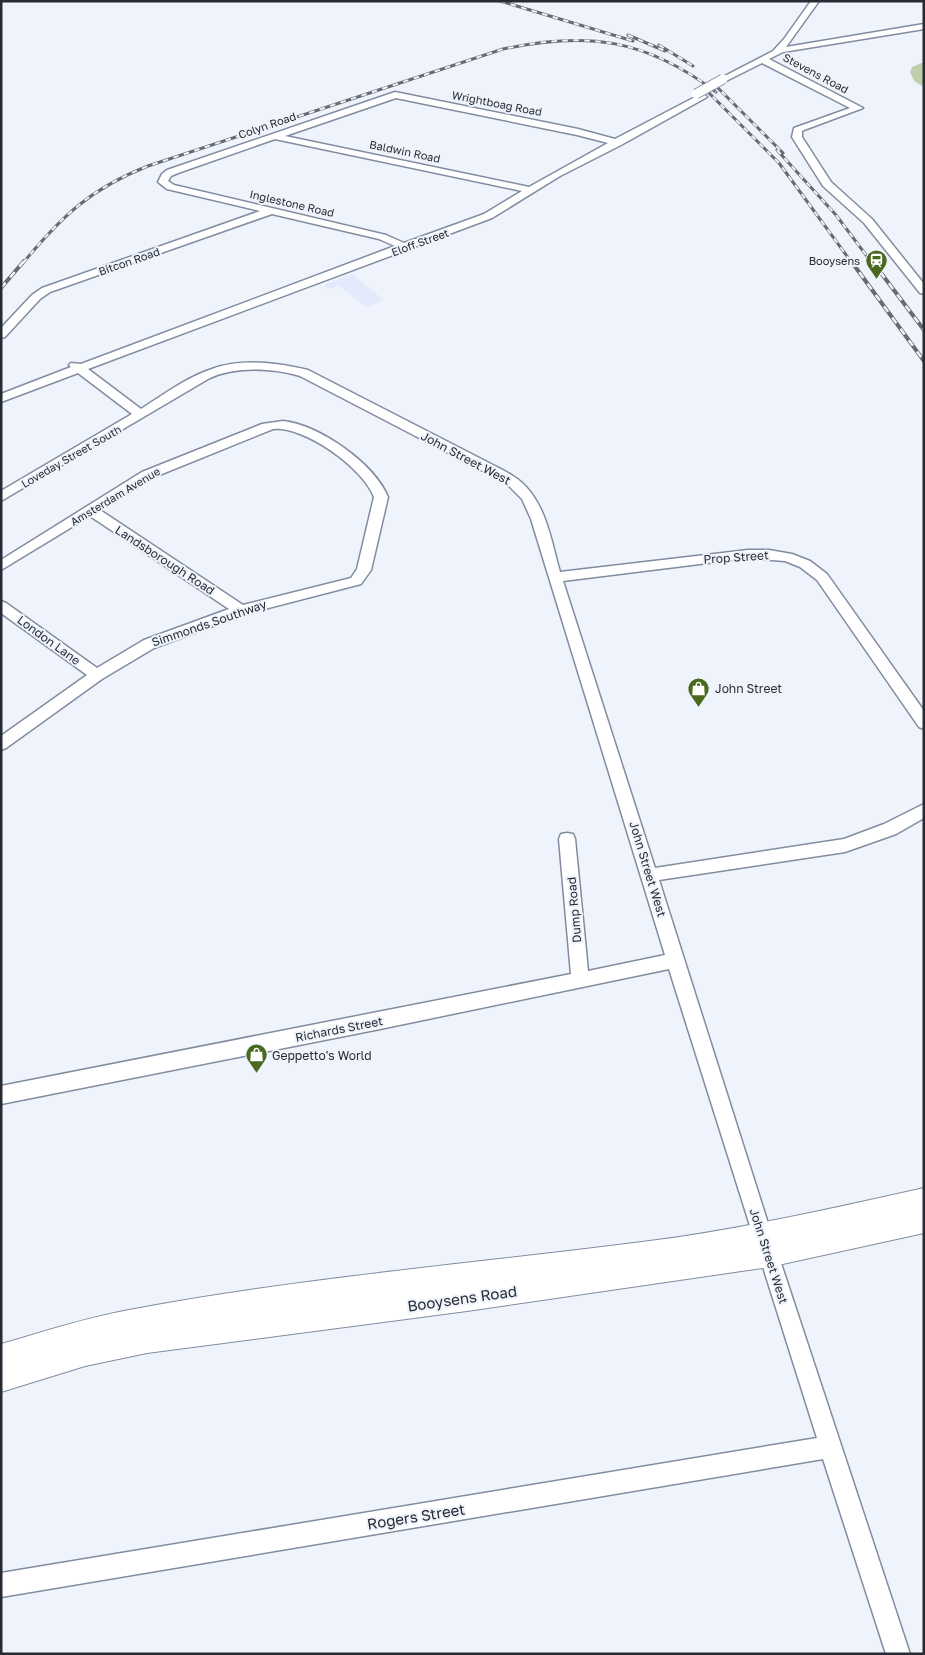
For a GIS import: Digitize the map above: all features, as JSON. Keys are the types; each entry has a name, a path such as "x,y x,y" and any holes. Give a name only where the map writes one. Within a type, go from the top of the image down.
{"main road":[{"name":"Booysens Road","path":"1,1357 84,1333 128,1323 320,1293 644,1254 765,1245 924,1200"},
{"name":"Booysens Road","path":"1,1379 86,1353 147,1340 467,1298 765,1245 924,1221"}],"street":[{"path":"775,52 787,41 815,1"},
{"path":"809,12 807,31 815,45"},
{"path":"794,32 815,45 924,26"},
{"name":"Eloff Street","path":"402,245 474,214 518,189 673,110 765,60 775,52 815,45"},
{"name":"Eloff Street","path":"765,60 815,45"},
{"name":"Stevens Road","path":"765,60 858,108 801,128 797,130 797,136 827,184 868,221 924,292"},
{"name":"Colyn Road","path":"171,187 163,182 163,178 173,171 394,95"},
{"name":"Wrightboag Road","path":"394,95 595,136 611,143"},
{"name":"Baldwin Road","path":"274,136 530,190"},
{"name":"Eloff Street","path":"1,398 310,278 488,216 571,163"},
{"name":"Inglestone Road","path":"171,187 382,237 402,245"},
{"name":"Bitcon Road","path":"1,335 36,297 46,290 271,211"},
{"path":"77,367 141,415"},
{"name":"Eloff Street","path":"1,391 77,367"},
{"name":"John Street West","path":"141,415 201,378 222,370 289,370 304,373 514,483 524,492 531,503 650,875 765,1245 898,1654"},
{"name":"Loveday Street South","path":"1,497 141,415"},
{"name":"Amsterdam Avenue","path":"1,566 147,475 260,428 276,425 292,427 343,455 380,489 379,511 364,570 356,581"},
{"name":"Landsborough Road","path":"90,510 241,610"},
{"name":"Prop Street","path":"555,577 748,554 768,553 798,560 810,566 822,577 924,724"},
{"name":"Simmonds Southway","path":"1,744 97,675 149,644 241,610 356,581"},
{"name":"London Lane","path":"1,606 97,675"},
{"path":"650,875 837,847 890,829 924,810"},
{"name":"Dump Road","path":"567,839 580,980"},
{"name":"Richards Street","path":"1,1095 676,960"},
{"name":"Rogers Street","path":"1,1585 830,1447"}],"shaded area":[{"path":"352,274 384,300 366,307 339,286 329,289 324,285"}],"green space":[{"path":"924,62 924,87 914,81 910,72 912,67"}],"railway":[{"path":"500,1 633,41"},
{"path":"628,35 665,51"},
{"path":"23,263 64,218 93,194 109,184 148,166 503,49 562,41 589,41 615,44 640,50 665,60 716,92"},
{"path":"659,45 693,66"},
{"path":"714,84 783,153"},
{"path":"705,89 779,163 852,263"},
{"path":"777,150 836,215 872,263"},
{"path":"1,288 24,261"},
{"path":"851,261 924,361"},
{"path":"872,261 924,330"}],"place":[{"name":"Booysens","path":"876,279"},
{"name":"John Street","path":"699,707"},
{"name":"Geppetto's World","path":"256,1074"}]}
